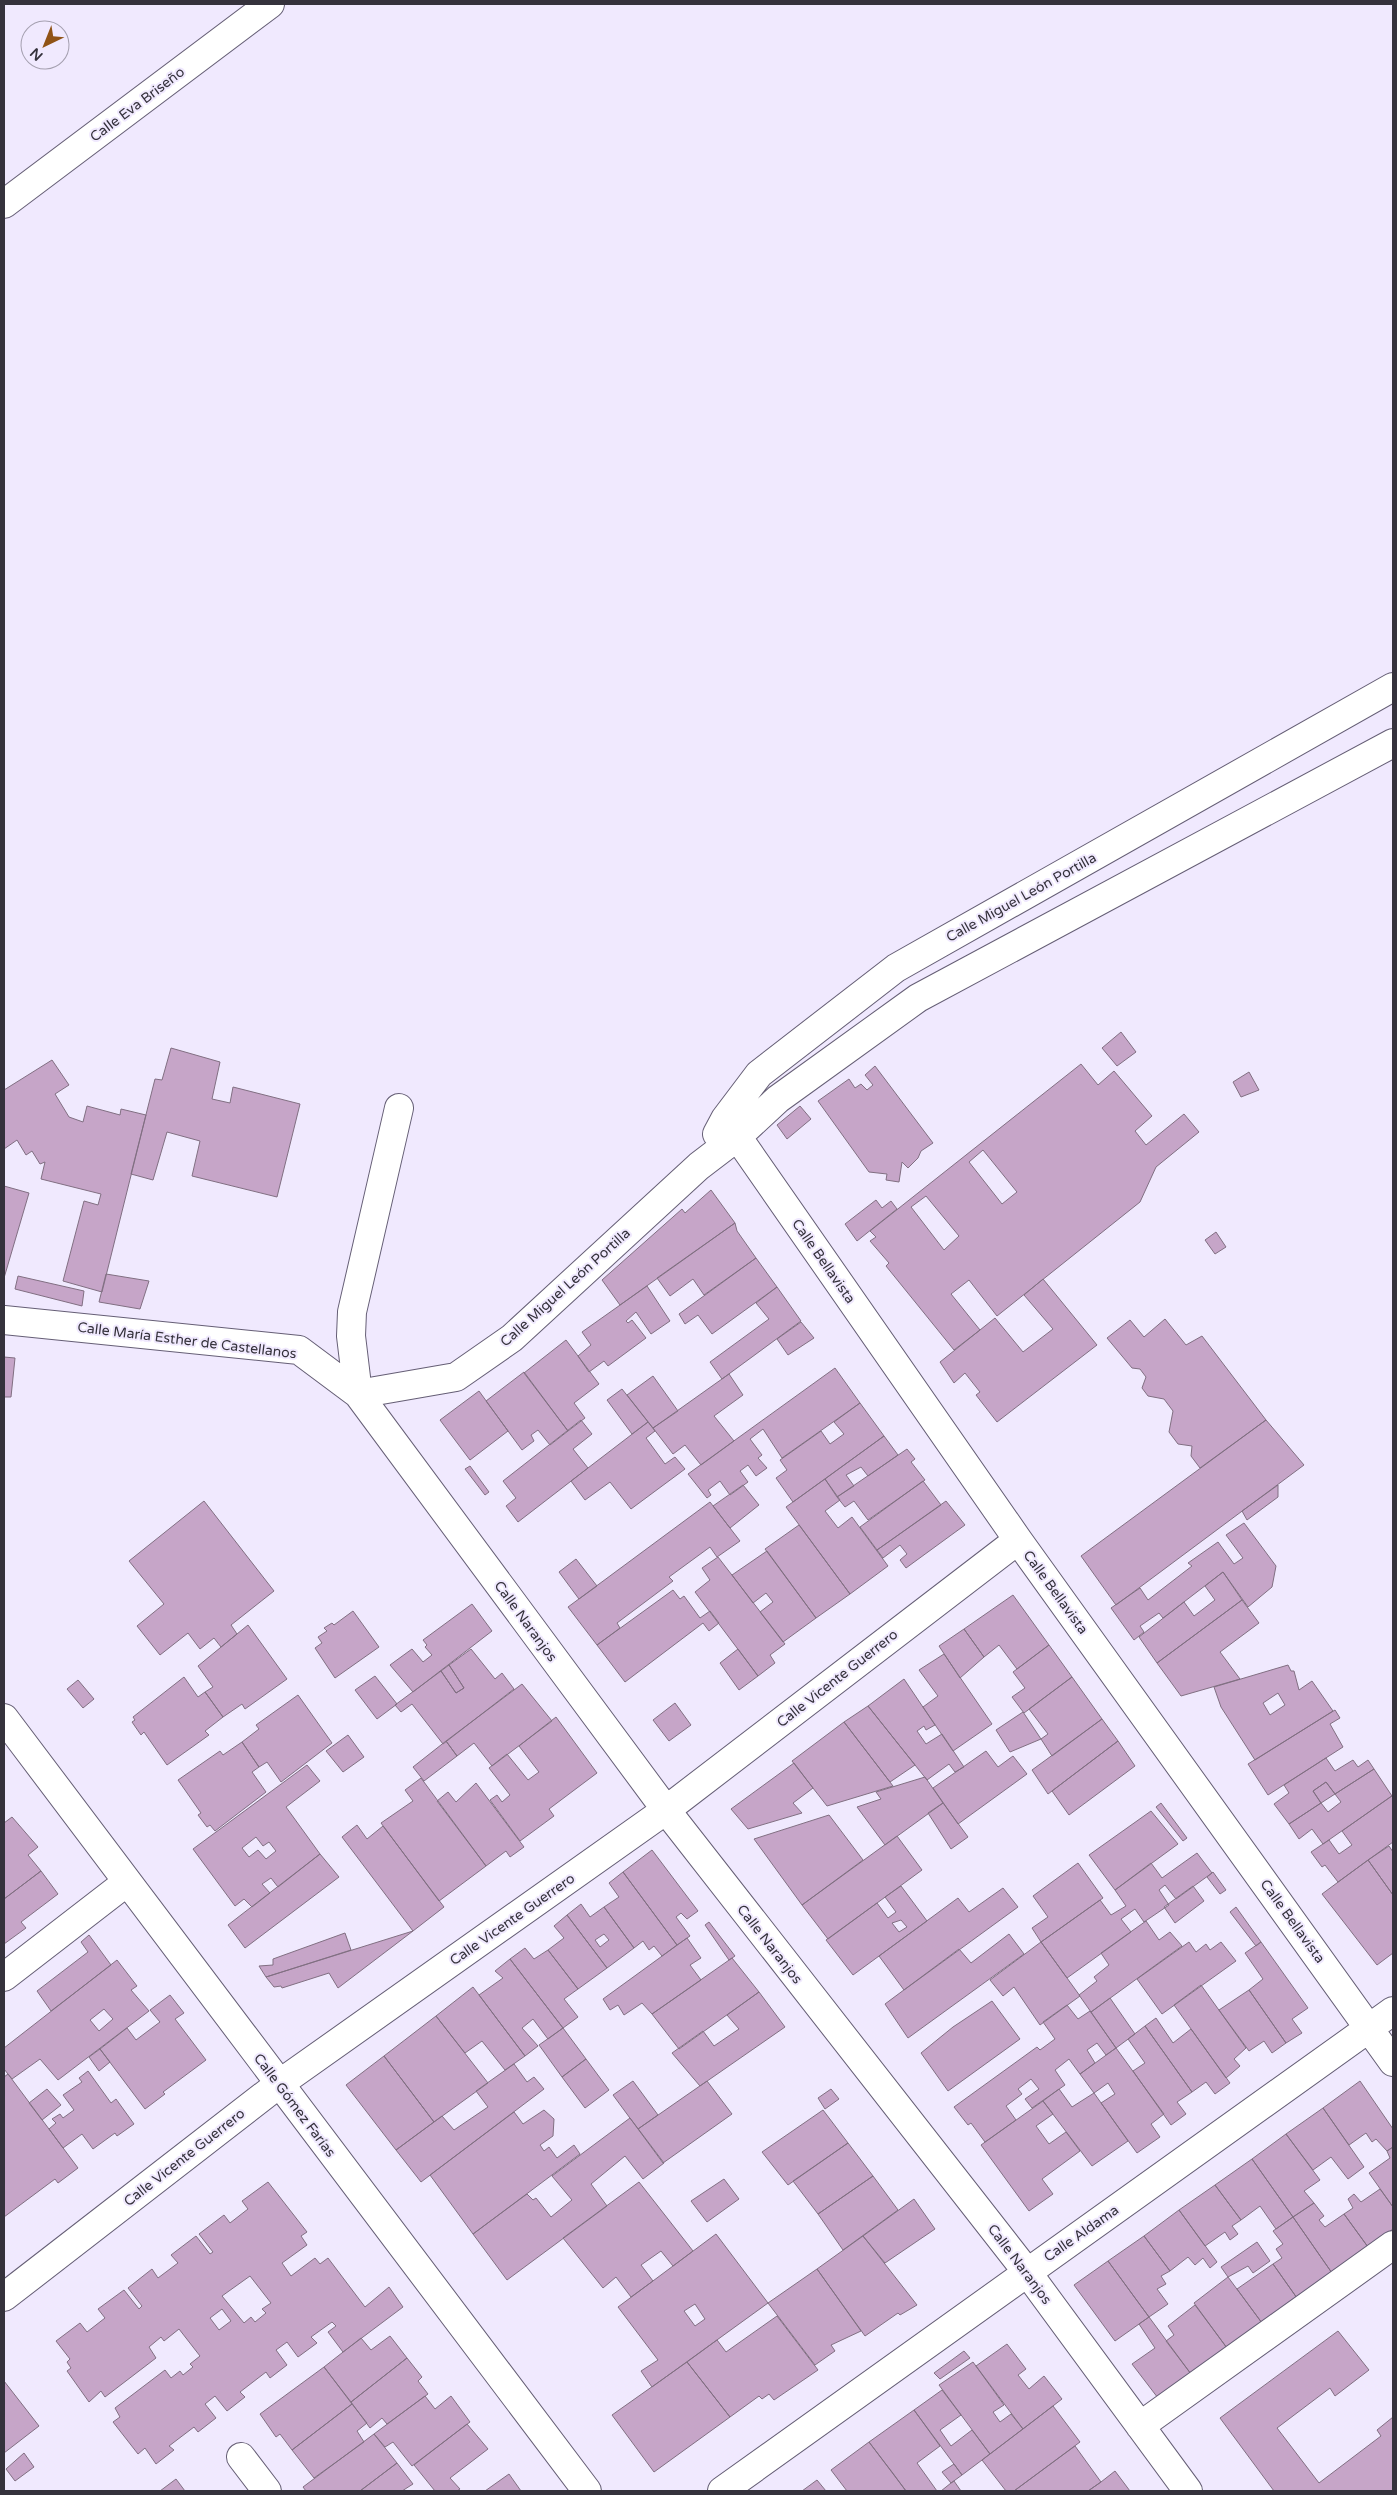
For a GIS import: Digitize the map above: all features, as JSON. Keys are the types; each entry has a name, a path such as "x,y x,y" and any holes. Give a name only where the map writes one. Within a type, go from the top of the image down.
{"street":[{"name":"Calle Eva Briseño","path":"4,204 270,4"},
{"name":"Calle Miguel León Portilla","path":"358,1394 456,1377 512,1338 699,1166 731,1128 760,1074 896,968 1393,688"},
{"name":"Calle Miguel León Portilla","path":"731,1128 778,1099 918,998 1393,743"},
{"path":"358,1394 351,1336 352,1312 399,1108"},
{"name":"Calle Bellavista","path":"731,1128 1018,1540 1393,2062"},
{"name":"Calle María Esther de Castellanos","path":"4,1320 299,1350 358,1394"},
{"name":"Calle Naranjos","path":"358,1394 666,1810 1027,2272 1188,2491"},
{"name":"Calle Vicente Guerrero","path":"4,2297 279,2084 666,1810 1018,1540"},
{"name":"Calle Gómez Farías","path":"4,1718 587,2491"},
{"path":"4,1977 128,1882"},
{"name":"Calle Aldama","path":"722,2491 1393,2011"},
{"path":"1140,2426 1393,2245"},
{"path":"241,2457 267,2491"}],"building":[{"path":"1121,1032 1136,1052 1117,1066 1102,1048"},
{"path":"171,1048 220,1062 212,1099 230,1103 233,1087 300,1104 277,1197 192,1176 200,1141 167,1132 153,1180 131,1174 155,1079 162,1080"},
{"path":"52,1060 69,1085 55,1094 69,1117 83,1122 87,1106 120,1115 121,1109 146,1115 102,1292 63,1281 84,1201 98,1205 101,1194 41,1179 45,1162 40,1164 32,1151 26,1155 17,1140 4,1149 4,1090"},
{"path":"1081,1064 1098,1085 1114,1071 1152,1116 1135,1131 1146,1145 1184,1114 1199,1132 1156,1167 1140,1202 997,1316 969,1280 951,1294 980,1330 954,1350 886,1266 889,1263 870,1241 876,1237 870,1231","holes":["983,1150 1017,1192 1002,1204 969,1162","926,1196 959,1236 944,1250 911,1207"]},
{"path":"875,1066 933,1143 921,1151 918,1158 908,1168 902,1162 899,1182 886,1180 887,1174 869,1172 818,1101 849,1079 855,1088 861,1084 867,1090 873,1085 865,1075"},
{"path":"1249,1072 1259,1090 1241,1097 1233,1082"},
{"path":"800,1106 811,1119 787,1139 777,1125"},
{"path":"4,1186 29,1193 4,1278"},
{"path":"711,1190 735,1223 620,1305 602,1280 682,1209 685,1213"},
{"path":"876,1200 882,1208 891,1201 897,1209 857,1241 845,1224"},
{"path":"735,1223 737,1231 756,1258 704,1295 693,1279 670,1296 657,1278"},
{"path":"1216,1232 1226,1247 1215,1254 1205,1240"},
{"path":"756,1258 777,1287 712,1334 698,1315 685,1324 679,1314"},
{"path":"106,1274 149,1281 140,1309 99,1302"},
{"path":"18,1276 84,1291 82,1306 15,1289"},
{"path":"1043,1279 1097,1345 997,1422 976,1395 980,1392 965,1373 954,1383 940,1362 995,1318 1023,1352 1053,1329 1024,1295"},
{"path":"647,1286 670,1321 651,1334 636,1312 626,1321 628,1323 632,1320 646,1338 608,1366 604,1361 589,1372 578,1356 591,1345 582,1332"},
{"path":"777,1287 801,1321 722,1379 710,1362 769,1319 756,1303"},
{"path":"1165,1319 1186,1345 1202,1336 1266,1420 1200,1468 1191,1456 1192,1446 1178,1444 1169,1432 1173,1411 1164,1399 1148,1396 1142,1388 1146,1377 1140,1369 1132,1368 1107,1338 1130,1320 1144,1337"},
{"path":"801,1322 814,1338 788,1355 777,1339"},
{"path":"566,1340 599,1384 574,1403 585,1418 568,1431 524,1373"},
{"path":"4,1357 15,1358 11,1397 4,1397"},
{"path":"835,1368 860,1403 782,1458 763,1429 750,1439 762,1455 758,1458 767,1468 756,1476 748,1465 740,1471 748,1482 730,1495 720,1481 708,1490 711,1495 707,1498 688,1474"},
{"path":"524,1372 568,1431 550,1445 538,1430 531,1435 534,1441 522,1450 486,1401"},
{"path":"729,1374 743,1395 714,1416 734,1441 701,1465 685,1445 673,1454 653,1428"},
{"path":"653,1376 678,1411 653,1428 627,1395"},
{"path":"622,1389 648,1422 632,1434 607,1400"},
{"path":"479,1391 508,1431 470,1460 440,1420"},
{"path":"860,1403 884,1436 793,1502 776,1478 787,1470 780,1460 821,1431 830,1444 844,1434 834,1422"},
{"path":"581,1420 592,1434 573,1449 588,1468 518,1522 506,1506 516,1498 503,1481"},
{"path":"1266,1420 1304,1465 1116,1605 1081,1556"},
{"path":"648,1422 655,1431 646,1438 665,1464 675,1457 685,1469 631,1509 610,1482 585,1500 571,1481"},
{"path":"884,1436 898,1455 868,1476 861,1467 846,1475 854,1486 837,1497 825,1479"},
{"path":"907,1449 915,1459 911,1462 925,1480 868,1520 854,1501 845,1507 837,1497"},
{"path":"470,1466 489,1492 485,1495 465,1469"},
{"path":"825,1479 840,1500 825,1511 838,1528 852,1517 888,1566 850,1594 786,1507"},
{"path":"923,1481 941,1505 877,1550 860,1527"},
{"path":"743,1485 759,1505 730,1528 713,1506"},
{"path":"1278,1485 1278,1497 1247,1520 1242,1511"},
{"path":"204,1501 274,1591 231,1625 237,1634 221,1647 214,1638 200,1649 188,1633 160,1655 137,1626 164,1604 129,1561"},
{"path":"946,1501 965,1525 906,1568 900,1560 907,1554 900,1545 883,1558 877,1550"},
{"path":"710,1502 740,1541 717,1557 710,1547 669,1577 673,1581 617,1623 620,1628 597,1645 568,1607"},
{"path":"1244,1523 1276,1566 1272,1587 1248,1607 1223,1572 1163,1618 1159,1613 1140,1626 1144,1632 1134,1640 1111,1608 1140,1588 1148,1600 1192,1566 1188,1563 1218,1542 1234,1564 1243,1558 1226,1535"},
{"path":"799,1525 850,1594 816,1618 765,1549"},
{"path":"767,1551 816,1618 783,1642 760,1612 773,1602 766,1593 753,1603 732,1575"},
{"path":"718,1557 785,1644 770,1655 775,1663 758,1676 695,1592 710,1580 702,1568"},
{"path":"576,1559 597,1586 579,1599 559,1572"},
{"path":"1223,1572 1242,1600 1157,1663 1139,1637 1184,1602 1194,1616 1215,1600 1205,1586"},
{"path":"673,1590 680,1599 684,1596 700,1618 710,1611 719,1623 709,1631 703,1623 625,1682 597,1645"},
{"path":"1013,1595 1049,1645 1017,1669 999,1645 984,1657 964,1629"},
{"path":"1242,1600 1259,1623 1220,1652 1240,1679 1181,1696 1157,1663"},
{"path":"472,1604 492,1631 413,1692 390,1665 412,1649 423,1662 432,1655 425,1647 427,1645 423,1640"},
{"path":"353,1611 379,1647 335,1678 315,1648 322,1643 318,1637 327,1631 324,1628 332,1623 334,1625"},
{"path":"248,1625 287,1679 245,1709 242,1704 223,1717 205,1692 213,1687 198,1666"},
{"path":"964,1629 984,1657 960,1678 939,1646"},
{"path":"1049,1645 1072,1677 1024,1713 1012,1697 1025,1688 1013,1672"},
{"path":"471,1649 495,1679 502,1673 514,1689 443,1744 412,1704 401,1712 395,1705 441,1671 456,1693 464,1688 449,1665"},
{"path":"738,1649 758,1676 739,1690 720,1663"},
{"path":"944,1654 992,1724 953,1751 923,1707 938,1696 919,1670"},
{"path":"449,1665 464,1688 456,1693 441,1671"},
{"path":"1288,1665 1291,1671 1294,1671 1299,1690 1312,1681 1333,1711 1255,1760 1221,1707 1214,1687","holes":["1278,1693 1285,1705 1270,1715 1263,1703"]},
{"path":"375,1676 397,1704 377,1719 355,1690"},
{"path":"184,1677 198,1697 205,1692 223,1717 205,1731 209,1735 167,1765 144,1732 141,1735 132,1722 135,1720 133,1717"},
{"path":"1072,1677 1102,1719 1052,1756 1041,1739 1048,1734 1029,1709"},
{"path":"904,1679 935,1725 926,1730 924,1726 917,1731 926,1744 942,1734 964,1767 955,1772 949,1764 927,1780 868,1706"},
{"path":"78,1680 94,1699 83,1708 67,1689"},
{"path":"522,1684 552,1721 492,1766 474,1743 457,1756 446,1741"},
{"path":"298,1695 332,1743 281,1782 267,1762 259,1767 242,1742 259,1729 256,1725"},
{"path":"675,1703 691,1725 669,1741 653,1720"},
{"path":"868,1706 915,1765 890,1782 844,1722"},
{"path":"1335,1710 1340,1718 1330,1724 1343,1747 1268,1795 1248,1764"},
{"path":"1023,1712 1041,1739 1010,1752 996,1730"},
{"path":"556,1717 597,1773 549,1809 554,1816 520,1841 490,1800 497,1795 502,1802 510,1795 489,1768 507,1754 528,1780 539,1772 519,1746"},
{"path":"1102,1719 1118,1741 1048,1794 1032,1770"},
{"path":"844,1722 893,1786 827,1806 792,1761"},
{"path":"348,1735 364,1757 343,1772 326,1751"},
{"path":"446,1741 457,1756 424,1781 413,1767"},
{"path":"1118,1741 1135,1766 1069,1815 1052,1791"},
{"path":"242,1742 259,1767 252,1772 266,1792 215,1831 210,1825 207,1827 198,1815 201,1813 178,1780 220,1751 223,1755"},
{"path":"986,1751 998,1767 1013,1756 1027,1774 958,1824 933,1788"},
{"path":"1326,1758 1335,1771 1353,1760 1358,1767 1368,1760 1374,1769 1335,1794 1326,1782 1313,1791 1321,1803 1289,1824 1274,1804 1289,1793 1284,1785"},
{"path":"794,1763 813,1788 793,1803 802,1813 748,1829 731,1809"},
{"path":"307,1765 320,1781 286,1807 320,1854 278,1887 271,1878 262,1884 270,1893 252,1907 244,1899 235,1906 193,1849","holes":["256,1837 263,1846 269,1842 276,1851 266,1859 258,1850 249,1857 242,1848"]},
{"path":"1374,1769 1392,1796 1323,1844 1312,1829 1299,1839 1289,1824 1321,1803 1328,1812 1341,1802 1335,1794"},
{"path":"925,1777 943,1803 885,1845 857,1807 881,1799 876,1792"},
{"path":"421,1778 486,1866 439,1901 381,1823 413,1801 405,1790"},
{"path":"1326,1782 1335,1794 1321,1803 1313,1791"},
{"path":"476,1783 524,1847 510,1857 506,1851 486,1866 437,1801 448,1792 456,1802"},
{"path":"1393,1795 1393,1842 1338,1882 1325,1865 1322,1867 1311,1852 1329,1840 1339,1854 1352,1845 1342,1831"},
{"path":"943,1803 968,1837 951,1849 928,1813"},
{"path":"1161,1803 1187,1838 1183,1841 1156,1807"},
{"path":"1151,1811 1178,1844 1115,1890 1089,1855"},
{"path":"829,1815 863,1860 802,1905 754,1839"},
{"path":"12,1817 38,1847 28,1855 41,1871 4,1899 4,1823"},
{"path":"357,1825 367,1839 383,1826 444,1907 413,1931 342,1837"},
{"path":"897,1836 922,1870 828,1939 802,1905"},
{"path":"1389,1846 1393,1852 1393,1895 1368,1860"},
{"path":"652,1850 698,1911 687,1919 681,1913 676,1917 690,1936 677,1945 623,1872"},
{"path":"1197,1853 1212,1873 1176,1899 1165,1885 1159,1890 1169,1905 1144,1922 1135,1909 1121,1919 1131,1932 1067,1978 1041,1942 1100,1900 1111,1915 1126,1906 1115,1890 1151,1863 1162,1878"},
{"path":"320,1854 339,1877 245,1948 228,1925"},
{"path":"1368,1860 1393,1895 1393,1953 1377,1965 1322,1894"},
{"path":"1078,1863 1103,1898 1041,1942 1032,1928 1048,1917 1033,1896"},
{"path":"41,1871 58,1894 21,1922 26,1928 4,1944 4,1899"},
{"path":"623,1872 677,1945 662,1956 654,1946 649,1950 643,1941 634,1948 604,1907 619,1897 609,1883"},
{"path":"1213,1872 1226,1890 1220,1894 1207,1877"},
{"path":"901,1886 927,1921 853,1975 826,1940 877,1903 888,1918 896,1912 885,1897","holes":["901,1920 907,1927 899,1932 892,1923"]},
{"path":"1193,1886 1204,1901 1175,1923 1164,1907"},
{"path":"1003,1888 1018,1907 904,1990 879,1956 958,1898 969,1912"},
{"path":"581,1904 590,1917 604,1907 634,1948 607,1968 567,1915","holes":["604,1934 609,1940 600,1947 595,1940"]},
{"path":"1236,1907 1261,1942 1256,1946 1230,1912"},
{"path":"567,1915 607,1968 578,1989 548,1950 564,1938 554,1926"},
{"path":"1146,1921 1159,1940 1170,1932 1182,1946 1091,2012 1079,1995 1097,1981 1094,1977 1109,1965 1101,1953"},
{"path":"709,1922 735,1956 729,1960 705,1925"},
{"path":"413,1931 338,1988 329,1973 282,1988 281,1986 274,1987 266,1977"},
{"path":"345,1933 351,1950 266,1977 259,1966 273,1965 273,1959"},
{"path":"1009,1934 1024,1954 908,2038 885,2004 959,1949 971,1963"},
{"path":"89,1935 111,1965 51,2011 37,1991 88,1952 81,1942"},
{"path":"687,1938 701,1958 690,1965 701,1980 652,2014 642,2003 624,2015 618,2005 610,2010 603,1999"},
{"path":"1041,1942 1080,1996 1040,2025 1014,1987 1003,1996 990,1980"},
{"path":"1189,1942 1196,1952 1206,1944 1210,1950 1221,1942 1236,1961 1162,2014 1137,1979"},
{"path":"1261,1942 1308,2008 1292,2019 1302,2033 1286,2043 1249,1990 1263,1979 1245,1953"},
{"path":"525,1948 534,1959 548,1950 578,1989 564,1999 578,2017 563,2028 510,1959"},
{"path":"732,1958 759,1992 679,2049 652,2014"},
{"path":"510,1959 563,2028 548,2039 533,2019 522,2028 538,2046 525,2056 479,1995 503,1978 495,1971"},
{"path":"117,1960 137,1986 131,1990 149,2011 58,2080 40,2059 12,2079 4,2069 4,2048","holes":["104,2009 113,2019 99,2031 90,2020"]},
{"path":"1201,1985 1246,2048 1234,2059 1240,2066 1226,2078 1174,2005"},
{"path":"473,1987 525,2056 505,2070 482,2041 465,2053 436,2016"},
{"path":"1249,1990 1286,2043 1272,2053 1264,2041 1249,2051 1219,2010"},
{"path":"759,1992 785,2027 700,2086 672,2053 703,2031 714,2046 739,2029 727,2015"},
{"path":"170,1995 184,2013 175,2019 206,2060 163,2092 165,2094 145,2109 100,2049 127,2028 136,2040 160,2022 150,2010"},
{"path":"1110,1998 1135,2034 1116,2048 1091,2012"},
{"path":"992,2001 1020,2039 948,2091 921,2053 953,2027"},
{"path":"1067,2005 1078,2019 1090,2011 1116,2048 1106,2055 1097,2043 1087,2050 1095,2063 1080,2074 1069,2059 1055,2070 1065,2085 1032,2108 1025,2099 1039,2089 1031,2079 1018,2089 1022,2094 1006,2106 1016,2120 985,2142 971,2123 968,2125 954,2107 1037,2047 1040,2050 1055,2039 1043,2022"},
{"path":"436,2016 488,2083 434,2122 384,2056"},
{"path":"1156,2018 1173,2043 1191,2029 1230,2083 1215,2094 1206,2082 1192,2092 1145,2026"},
{"path":"1145,2026 1192,2092 1177,2102 1186,2114 1171,2125 1133,2071 1145,2063 1128,2039"},
{"path":"563,2028 586,2059 562,2077 539,2045"},
{"path":"1116,2048 1164,2114 1151,2124 1160,2137 1137,2153 1101,2103 1115,2094 1108,2083 1094,2093 1080,2074"},
{"path":"100,2049 110,2062 99,2071 89,2057"},
{"path":"384,2056 434,2122 396,2150 346,2085"},
{"path":"586,2059 609,2090 585,2108 562,2077"},
{"path":"514,2064 527,2082 534,2077 544,2089 421,2182 396,2150 442,2116 454,2130 488,2107 476,2091"},
{"path":"88,2071 111,2103 116,2099 134,2124 117,2136 115,2133 93,2149 82,2134 63,2148 49,2129 56,2123 52,2119 60,2114 63,2118 74,2110 63,2095 82,2082 79,2078"},
{"path":"8,2074 78,2168 58,2183 55,2179 4,2217 4,2077"},
{"path":"633,2081 658,2115 638,2129 613,2095"},
{"path":"707,2081 732,2114 663,2163 638,2129"},
{"path":"1360,2081 1393,2129 1393,2147 1387,2151 1376,2139 1372,2142 1366,2133 1349,2145 1323,2108"},
{"path":"47,2089 61,2105 42,2120 29,2103"},
{"path":"831,2089 839,2099 825,2109 818,2098"},
{"path":"1059,2089 1072,2107 1094,2093 1128,2141 1092,2166 1043,2101"},
{"path":"1043,2101 1053,2114 1036,2126 1049,2144 1066,2132 1080,2151 1042,2179 1053,2194 1029,2211 981,2145"},
{"path":"1323,2108 1364,2167 1348,2179 1331,2157 1313,2170 1286,2134"},
{"path":"544,2110 554,2119 553,2136 540,2145 544,2151 549,2147 557,2158 574,2145 580,2154 473,2234 430,2175 514,2112 523,2124"},
{"path":"823,2110 848,2143 788,2185 762,2152"},
{"path":"630,2118 664,2163 643,2179 625,2156 591,2184 607,2206 507,2280 473,2234 527,2194 533,2200 536,2198 551,2217 572,2200 552,2176"},
{"path":"1286,2134 1320,2180 1304,2191 1314,2203 1293,2217 1252,2159"},
{"path":"848,2143 873,2176 818,2214 793,2181"},
{"path":"1393,2147 1393,2207 1369,2173 1390,2158 1387,2151"},
{"path":"1252,2159 1293,2217 1276,2229 1260,2206 1241,2220 1215,2185"},
{"path":"873,2176 898,2210 843,2250 818,2214"},
{"path":"724,2179 739,2199 707,2222 691,2201"},
{"path":"268,2182 307,2232 301,2236 307,2245 282,2263 291,2276 315,2258 320,2264 328,2258 365,2307 389,2287 403,2307 343,2352 328,2332 336,2326 332,2322 311,2337 317,2343 298,2357 287,2342 276,2350 287,2365 270,2378 266,2372 240,2392 245,2397 227,2411 215,2396 205,2404 216,2418 198,2432 194,2427 169,2446 174,2450 156,2464 145,2448 138,2454 113,2422 120,2417 115,2408 165,2370 171,2378 180,2371 183,2375 193,2367 190,2364 200,2356 179,2329 164,2341 161,2337 149,2347 156,2358 105,2397 101,2391 89,2402 67,2371 71,2368 67,2362 70,2359 56,2341 80,2323 87,2332 105,2318 98,2309 124,2290 139,2309 142,2306 128,2288 152,2269 158,2278 178,2263 171,2255 196,2236 210,2254 213,2252 199,2234 224,2215 230,2223 248,2209 242,2201","holes":["250,2276 271,2303 262,2309 266,2313 255,2322 251,2317 244,2323 222,2296","222,2309 231,2321 219,2330 210,2318"]},
{"path":"639,2182 693,2251 673,2266 661,2251 641,2265 653,2281 631,2297 616,2277 603,2288 563,2238"},
{"path":"1215,2185 1241,2220 1232,2226 1238,2234 1230,2240 1225,2232 1205,2246 1179,2210"},
{"path":"1380,2189 1393,2207 1393,2229 1368,2247 1344,2214 1353,2208 1348,2199 1354,2194 1361,2202"},
{"path":"914,2199 935,2229 885,2263 863,2236"},
{"path":"1314,2203 1324,2216 1319,2220 1325,2227 1344,2214 1368,2247 1332,2273 1293,2217"},
{"path":"1179,2210 1217,2262 1210,2268 1203,2258 1195,2265 1188,2257 1170,2271 1144,2236"},
{"path":"1293,2217 1332,2273 1297,2298 1273,2264 1282,2258 1276,2249 1283,2244 1273,2231"},
{"path":"716,2234 768,2303 652,2387 641,2371 658,2360 618,2307","holes":["695,2304 705,2319 695,2326 684,2311"]},
{"path":"863,2236 917,2305 900,2315 898,2313 865,2336 817,2269"},
{"path":"1144,2236 1170,2271 1161,2276 1166,2284 1157,2289 1168,2304 1149,2317 1108,2261"},
{"path":"1257,2242 1270,2261 1253,2273 1248,2266 1228,2277 1221,2267"},
{"path":"1108,2261 1149,2317 1115,2341 1074,2285"},
{"path":"1273,2264 1297,2298 1262,2323 1237,2289"},
{"path":"817,2269 861,2331 831,2345 835,2351 815,2365 768,2303"},
{"path":"1228,2277 1262,2323 1227,2348 1194,2303"},
{"path":"1195,2305 1227,2348 1191,2374 1166,2341 1174,2335 1168,2326"},
{"path":"777,2316 818,2370 774,2400 769,2394 762,2399 759,2396 730,2417 687,2362 717,2340 726,2352"},
{"path":"1149,2317 1191,2374 1158,2398 1132,2364 1155,2348 1139,2324"},
{"path":"1338,2331 1369,2370 1335,2396 1330,2388 1277,2428 1319,2483 1381,2436 1377,2430 1393,2417 1393,2491 1274,2491 1220,2418"},
{"path":"390,2336 407,2358 351,2402 324,2367 361,2338 371,2350"},
{"path":"1007,2344 1026,2369 1018,2375 1029,2389 1044,2376 1062,2399 1023,2429 976,2366"},
{"path":"964,2351 970,2358 940,2379 934,2373"},
{"path":"407,2358 422,2377 418,2381 428,2394 387,2424 382,2418 370,2428 351,2402"},
{"path":"687,2362 730,2417 654,2472 612,2415"},
{"path":"973,2362 1004,2405 993,2412 1000,2422 1011,2414 1023,2429 990,2454 939,2385"},
{"path":"324,2367 352,2404 292,2450 280,2434 276,2437 260,2414"},
{"path":"4,2381 39,2426 4,2453"},
{"path":"942,2390 961,2415 940,2430 951,2446 972,2430 990,2454 962,2475 914,2410"},
{"path":"425,2396 435,2409 451,2396 470,2422 412,2466 393,2442 385,2447 374,2434"},
{"path":"352,2404 367,2423 357,2431 364,2442 314,2478 292,2450"},
{"path":"1053,2406 1080,2442 1014,2491 1006,2491 982,2460"},
{"path":"914,2410 940,2446 917,2463 937,2491 906,2491 869,2442"},
{"path":"467,2424 488,2449 450,2478 460,2489 457,2491 435,2491 414,2465"},
{"path":"374,2434 397,2463 360,2491 306,2491 303,2487"},
{"path":"869,2442 906,2491 847,2491 831,2470"},
{"path":"1075,2446 1101,2482 1088,2491 1014,2491"},
{"path":"24,2453 34,2467 15,2481 6,2469"},
{"path":"397,2463 413,2484 402,2491 360,2491"},
{"path":"954,2464 962,2475 951,2483 942,2472"},
{"path":"1115,2471 1130,2491 1088,2491 1101,2482"},
{"path":"509,2474 521,2491 485,2491"},
{"path":"176,2479 185,2491 160,2491"},
{"path":"817,2480 826,2491 802,2491"},
{"path":"954,2481 961,2491 941,2491 951,2483"}]}
